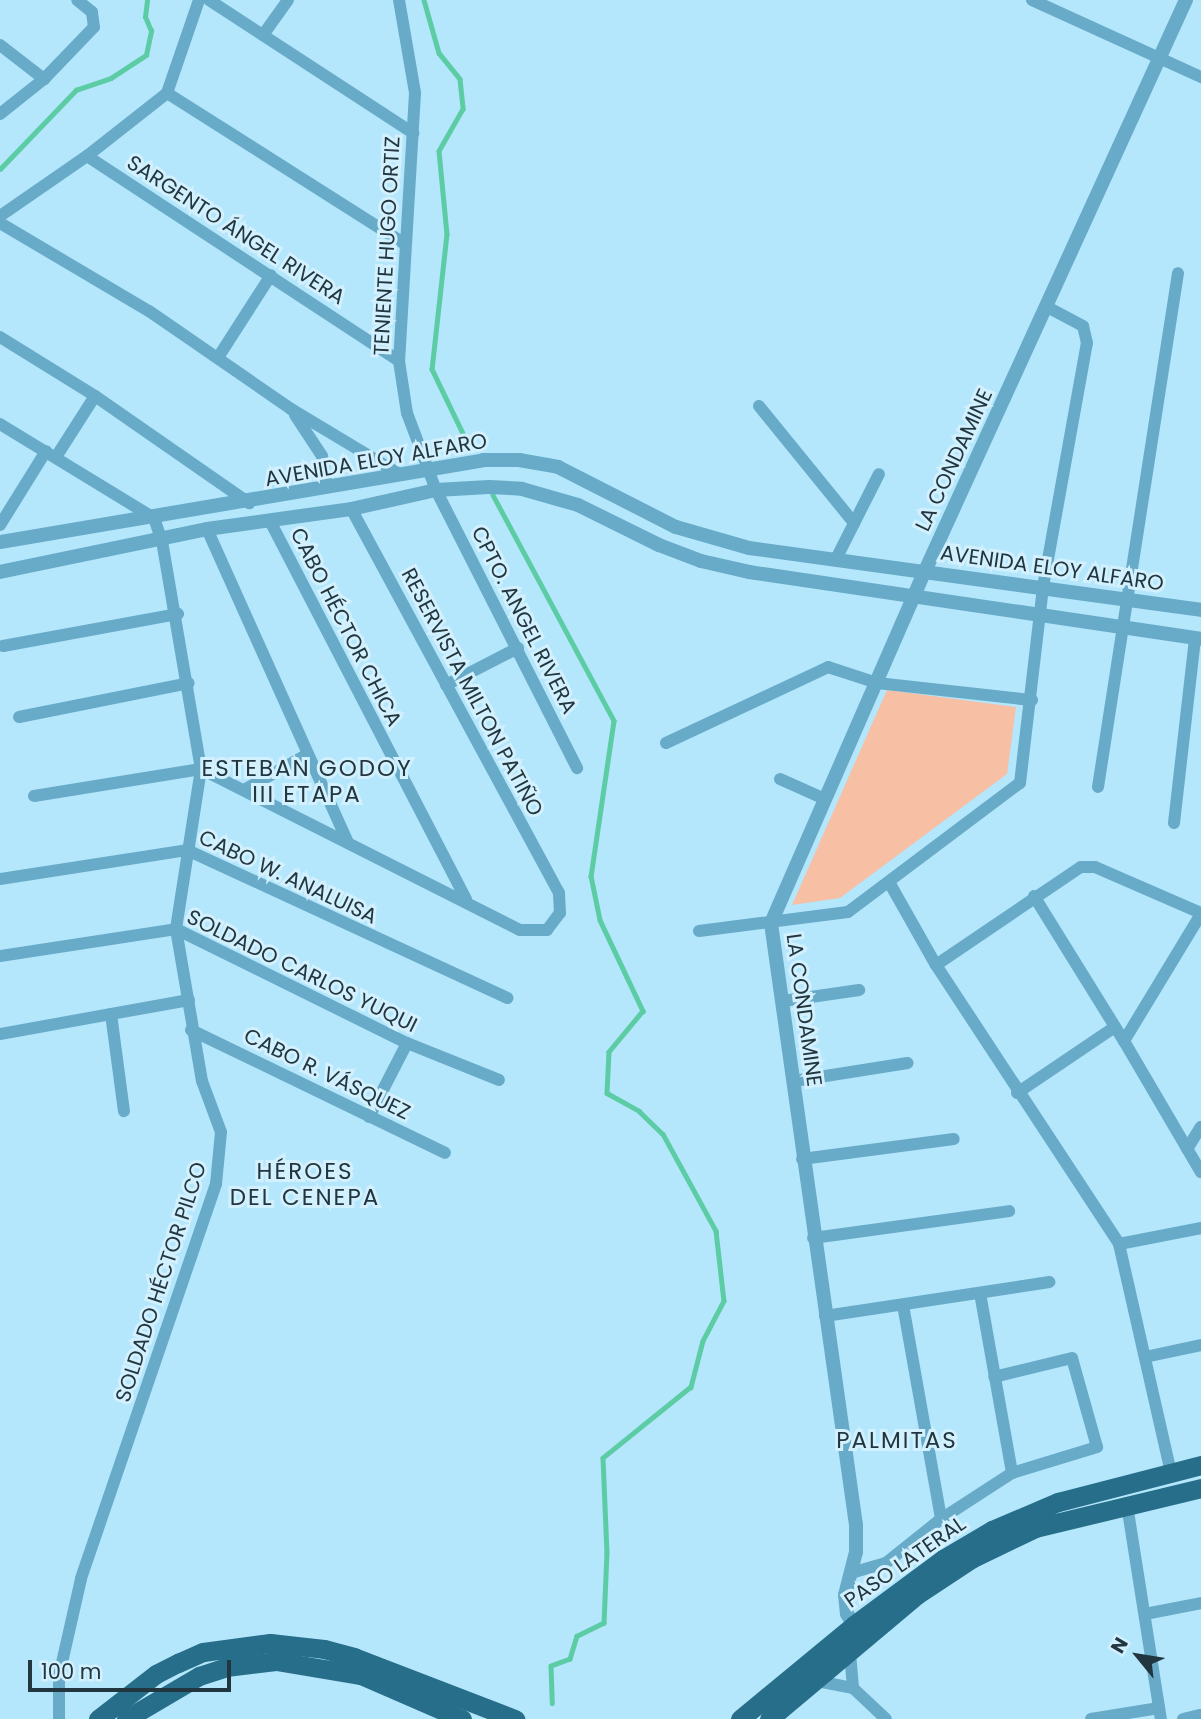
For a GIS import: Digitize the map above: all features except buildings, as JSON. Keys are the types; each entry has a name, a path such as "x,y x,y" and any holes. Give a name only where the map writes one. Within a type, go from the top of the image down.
{"highway":[{"name":"PASO LATERAL","path":"740,1719 855,1640 943,1559 992,1530 1058,1502 1201,1465"},
{"path":"769,1719 817,1681 855,1640 971,1559 1035,1528 1201,1488"},
{"path":"99,1719 156,1674 178,1662 203,1652 270,1643 324,1649 354,1657 515,1719"},
{"path":"126,1719 199,1676 226,1667 276,1661 361,1675 462,1719"}],"street":[{"path":"0,114 44,79 94,27 95,19 77,0"},
{"path":"0,216 87,156 167,93 199,0"},
{"path":"209,0 413,133"},
{"path":"263,35 288,0"},
{"name":"TENIENTE HUGO ORTIZ","path":"399,0 415,93 399,361 407,413 436,490"},
{"path":"1032,0 1201,77"},
{"name":"LA CONDAMINE","path":"855,1640 845,1602 856,1525 813,1238 771,923 925,571 1048,307 1186,0"},
{"path":"0,45 44,79"},
{"path":"167,93 405,244"},
{"name":"SARGENTO ÁNGEL RIVERA","path":"87,156 399,361"},
{"path":"0,223 219,356 291,409 399,474"},
{"path":"1098,787 1178,273"},
{"path":"219,356 271,275"},
{"path":"699,931 848,912 1017,787 1032,700 1043,587 1087,343 1083,326 1048,307"},
{"path":"0,337 95,396 249,503"},
{"path":"0,525 95,396"},
{"path":"759,406 854,523"},
{"path":"291,409 322,456 327,488"},
{"path":"0,424 154,518"},
{"name":"AVENIDA ELOY ALFARO","path":"0,542 249,503 483,460 558,467 658,518 737,545 1125,600 1200,606"},
{"path":"836,559 879,474"},
{"name":"AVENIDA ELOY ALFARO","path":"0,572 162,541 207,529 351,509 436,490 489,487 551,496 701,561 749,572 1198,638"},
{"name":"CPTO. ANGEL RIVERA","path":"436,490 577,768"},
{"name":"RESERVISTA MILTON PATIÑO","path":"351,509 559,893 556,921 538,933 520,930 466,900"},
{"name":"SOLDADO HÉCTOR PILCO","path":"59,1719 59,1676 81,1580 216,1184 220,1132 202,1081 191,1030 189,1000 176,929 201,769 178,614 162,541 154,518"},
{"path":"647,539 658,518"},
{"name":"CABO HÉCTOR CHICA","path":"270,521 466,900"},
{"path":"207,529 348,843"},
{"path":"3,646 178,614"},
{"path":"1174,823 1198,638"},
{"path":"446,685 518,648"},
{"path":"666,743 828,667 877,683 1032,700"},
{"path":"19,717 189,684"},
{"path":"244,790 307,754"},
{"path":"34,796 201,769 466,900"},
{"path":"780,779 825,799"},
{"name":"CABO W. ANALUISA","path":"0,879 187,850 507,998"},
{"path":"936,965 1034,896 1088,866 1201,914 1124,1041"},
{"path":"889,882 936,965 1017,1093 1119,1244 1171,1472"},
{"path":"1034,896 1201,1172"},
{"name":"SOLDADO CARLOS YUQUI","path":"0,956 176,929 407,1043 499,1080"},
{"path":"783,1001 859,990"},
{"path":"0,1034 189,1000"},
{"path":"111,1014 124,1111"},
{"path":"1017,1093 1115,1027"},
{"name":"CABO R. VÁSQUEZ","path":"191,1030 445,1153"},
{"path":"369,1117 407,1043"},
{"path":"794,1081 908,1063"},
{"path":"1188,1149 1201,1127"},
{"path":"802,1159 954,1139"},
{"path":"813,1238 1009,1211"},
{"path":"1119,1244 1201,1228"},
{"path":"825,1316 1049,1282"},
{"path":"980,1293 1012,1473"},
{"path":"903,1305 941,1519"},
{"path":"1145,1357 1201,1345"},
{"path":"851,1573 886,1563 941,1519 1012,1473 1097,1447 1072,1358 994,1377"},
{"path":"1091,1719 1160,1713 1127,1505"},
{"path":"1145,1614 1201,1603"},
{"path":"853,1688 855,1640"},
{"path":"817,1681 853,1688 886,1719"},
{"path":"1183,1719 1201,1715"}],"shaded area":[{"path":"887,690 1016,707 1007,774 840,898 792,905"}],"waterway":[{"path":"0,169 76,90 111,78 146,55 151,31 145,17 147,0"},
{"path":"424,0 439,53 460,79 463,109 439,151 447,234 432,369 469,446"},
{"path":"493,495 614,721 591,876 600,920 643,1011 609,1052 607,1093 639,1111 663,1134 716,1231 724,1301 703,1341 691,1387 603,1458 607,1552 604,1623 577,1636 570,1659 551,1666 552,1703"}],"district":[{"name":"ESTEBAN GODOY III ETAPA","path":"307,781"},
{"name":"HÉROES DEL CENEPA","path":"305,1184"},
{"name":"PALMITAS","path":"897,1440"}]}
